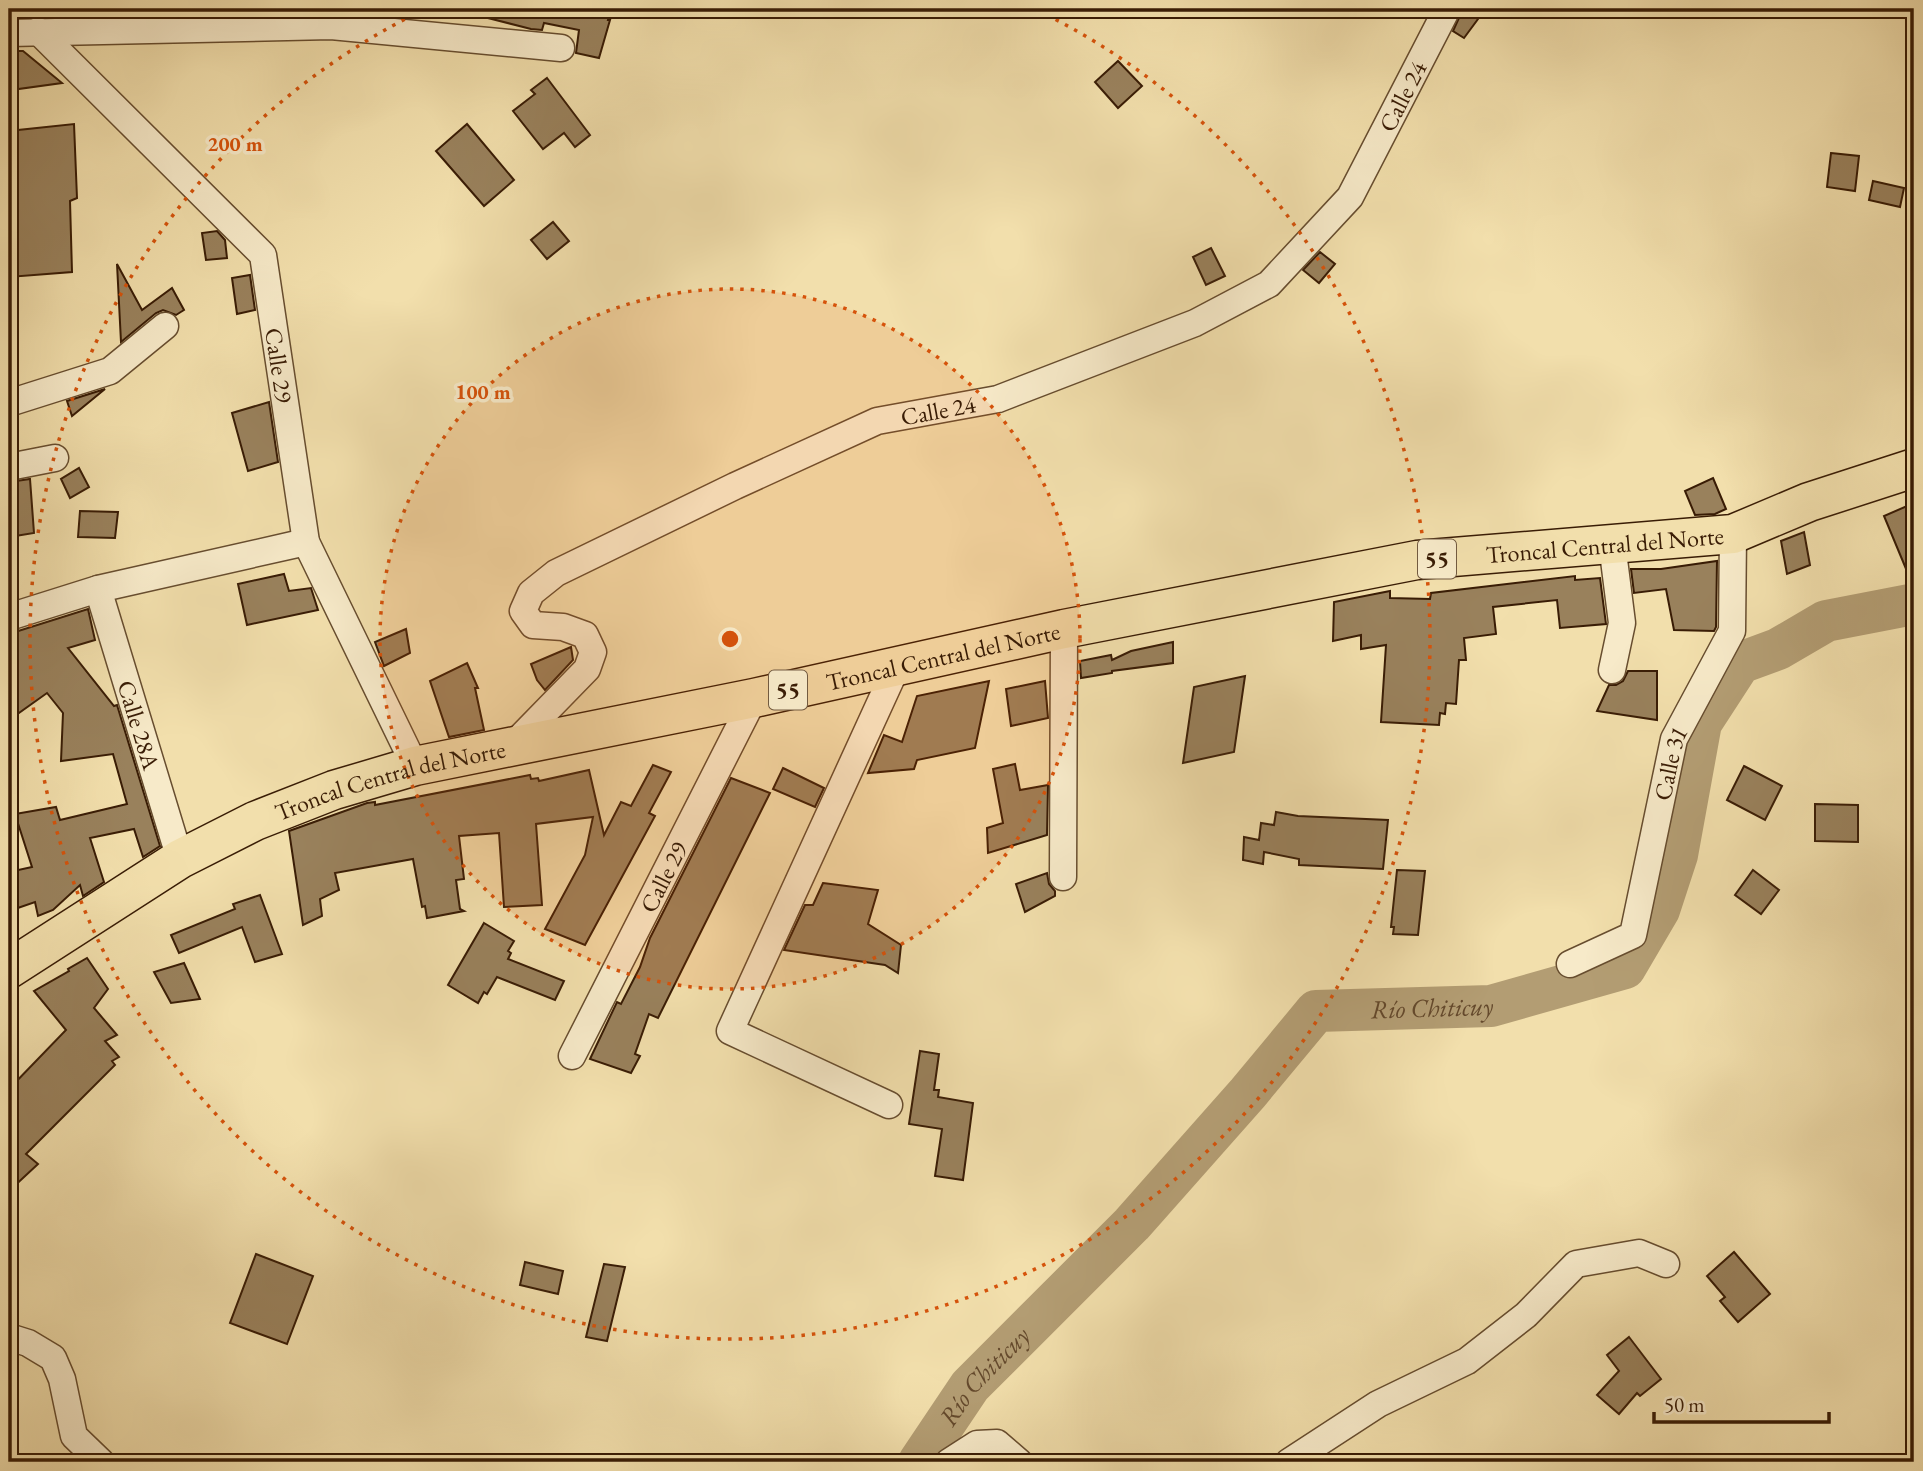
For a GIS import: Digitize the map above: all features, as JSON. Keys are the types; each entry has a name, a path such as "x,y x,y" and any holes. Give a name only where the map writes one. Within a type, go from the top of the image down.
{"highway":[{"name":"Troncal Central del Norte","path":"9,968 180,859 334,790 415,766 754,698 1064,629 1417,560 1732,534 1809,502 1914,468"}],"street":[{"name":"Calle 24","path":"512,746 587,669 593,652 585,635 563,627 533,625 523,611 530,593 556,573 877,421 998,399 1195,323 1269,284 1350,197 1447,9"},
{"path":"9,33 331,26 561,48"},
{"name":"Calle 29","path":"38,31 263,255 306,542 415,766"},
{"path":"9,402 110,371 165,326"},
{"path":"9,467 55,458"},
{"name":"Calle 31","path":"1570,964 1633,935 1674,739 1731,631 1732,534"},
{"path":"9,617 98,589 306,542"},
{"path":"1612,544 1622,623 1612,670"},
{"name":"Calle 28A","path":"98,589 180,859"},
{"path":"1063,877 1064,629"},
{"path":"889,1105 730,1031 897,666"},
{"name":"Calle 29","path":"572,1056 754,698"},
{"path":"1289,1462 1378,1404 1467,1361 1526,1315 1576,1264 1639,1253 1666,1264"},
{"path":"9,1337 28,1343 53,1359 62,1379 74,1436 101,1462"},
{"path":"949,1462 977,1444 997,1443 1019,1462"}],"building":[{"path":"477,9 611,9 599,58 576,53 579,30 544,23 542,30 531,29 476,15"},
{"path":"1463,9 1478,19 1464,38 1453,31"},
{"path":"9,51 23,51 62,83 11,90"},
{"path":"1118,61 1142,86 1118,108 1095,82"},
{"path":"547,78 590,135 575,147 564,133 543,149 513,111 535,94 531,90"},
{"path":"74,124 77,198 70,201 72,272 9,277 9,131"},
{"path":"467,124 514,180 484,206 436,151"},
{"path":"1831,153 1859,156 1855,191 1827,187"},
{"path":"1873,181 1904,188 1900,207 1869,200"},
{"path":"553,222 569,241 547,259 531,240"},
{"path":"217,231 225,240 227,258 206,260 202,233"},
{"path":"1211,248 1225,276 1206,285 1193,257"},
{"path":"1320,252 1335,264 1319,283 1303,270"},
{"path":"117,264 142,310 172,288 184,310 176,315 163,310 156,313 121,342"},
{"path":"250,275 255,310 237,314 232,278"},
{"path":"105,389 72,416 67,401"},
{"path":"269,402 278,462 248,471 232,413"},
{"path":"79,468 89,487 70,498 61,479"},
{"path":"1713,478 1726,509 1715,514 1695,515 1685,491"},
{"path":"30,479 34,533 9,537 9,482"},
{"path":"1914,503 1914,588 1884,516"},
{"path":"80,511 118,512 115,538 78,537"},
{"path":"1804,532 1810,565 1787,574 1781,541"},
{"path":"1717,561 1714,631 1674,630 1666,589 1634,593 1631,569 1661,569"},
{"path":"284,574 289,591 311,588 318,610 247,625 238,584"},
{"path":"1575,576 1575,580 1600,578 1606,624 1560,628 1557,600 1493,607 1496,634 1464,638 1466,660 1459,660 1456,704 1446,703 1445,714 1440,713 1439,725 1381,722 1386,645 1361,649 1361,635 1333,641 1334,602 1390,591 1390,598 1430,599 1431,593"},
{"path":"88,609 95,640 68,648 114,706 117,705 160,846 143,857 134,829 90,838 104,882 83,896 80,885 53,910 38,916 35,902 9,911 9,872 32,867 15,814 56,807 60,820 127,804 113,754 61,761 63,713 47,693 9,720 9,674 15,674 15,632"},
{"path":"406,629 410,653 384,666 375,642"},
{"path":"1173,642 1173,663 1081,678 1080,661 1111,655 1112,660 1131,651"},
{"path":"571,647 573,660 545,690 537,680 531,664"},
{"path":"467,663 478,688 475,688 484,730 449,737 430,681"},
{"path":"1628,671 1657,671 1657,720 1597,711 1609,685 1623,681"},
{"path":"1245,676 1234,752 1183,763 1194,687"},
{"path":"989,681 975,748 917,760 914,769 868,773 884,735 902,742 917,696"},
{"path":"1045,681 1048,718 1011,726 1006,689"},
{"path":"1015,764 1020,790 1048,785 1047,835 988,853 987,828 1003,823 993,769"},
{"path":"653,765 671,772 649,813 655,816 585,945 545,929 585,855 593,817 536,824 542,905 504,907 499,833 459,836 464,879 456,880 460,909 464,911 427,918 425,906 422,907 413,859 335,873 339,890 320,899 322,916 303,925 289,831 367,803 375,802 375,805 530,775 531,779 538,778 539,781 589,770 604,835 621,802 631,806"},
{"path":"1744,766 1782,786 1765,820 1727,800"},
{"path":"783,768 824,788 815,807 773,789"},
{"path":"731,778 770,793 658,1018 649,1014 635,1054 640,1056 631,1073 590,1059 617,1002 621,1004 640,967 650,938"},
{"path":"1815,804 1858,805 1858,842 1815,841"},
{"path":"1276,812 1298,816 1388,820 1383,869 1299,865 1299,859 1264,852 1263,864 1243,860 1244,837 1259,840 1261,823 1274,825"},
{"path":"1397,870 1425,871 1418,935 1393,934 1394,927 1391,927"},
{"path":"1753,870 1779,890 1761,914 1735,895"},
{"path":"1047,873 1055,896 1025,912 1016,884"},
{"path":"823,883 878,890 868,924 901,945 898,973 885,965 784,950 805,905 813,905"},
{"path":"260,895 282,954 255,962 242,927 179,953 171,935 235,909 233,904"},
{"path":"484,923 514,941 508,951 511,953 508,959 564,981 555,1000 497,977 478,1003 448,985"},
{"path":"87,958 108,989 94,1008 117,1035 105,1041 119,1057 112,1061 115,1065 26,1154 38,1164 9,1191 9,1089 66,1030 34,991"},
{"path":"184,963 200,999 171,1003 154,972"},
{"path":"920,1051 939,1054 934,1090 939,1090 938,1097 973,1103 963,1180 935,1176 942,1129 909,1124"},
{"path":"1734,1252 1770,1294 1738,1322 1720,1301 1725,1297 1707,1276"},
{"path":"256,1254 313,1276 287,1344 230,1323"},
{"path":"525,1262 563,1271 558,1294 520,1285"},
{"path":"604,1264 625,1267 607,1341 586,1337"},
{"path":"1629,1337 1661,1379 1640,1396 1637,1393 1619,1414 1597,1395 1619,1371 1607,1355"}],"waterway":[{"name":"Río Chiticuy","path":"919,1462 970,1386 1132,1224 1248,1093 1316,1011 1491,1006 1625,968 1659,910 1677,855 1701,723 1740,663 1778,649 1826,621 1914,604"}]}
